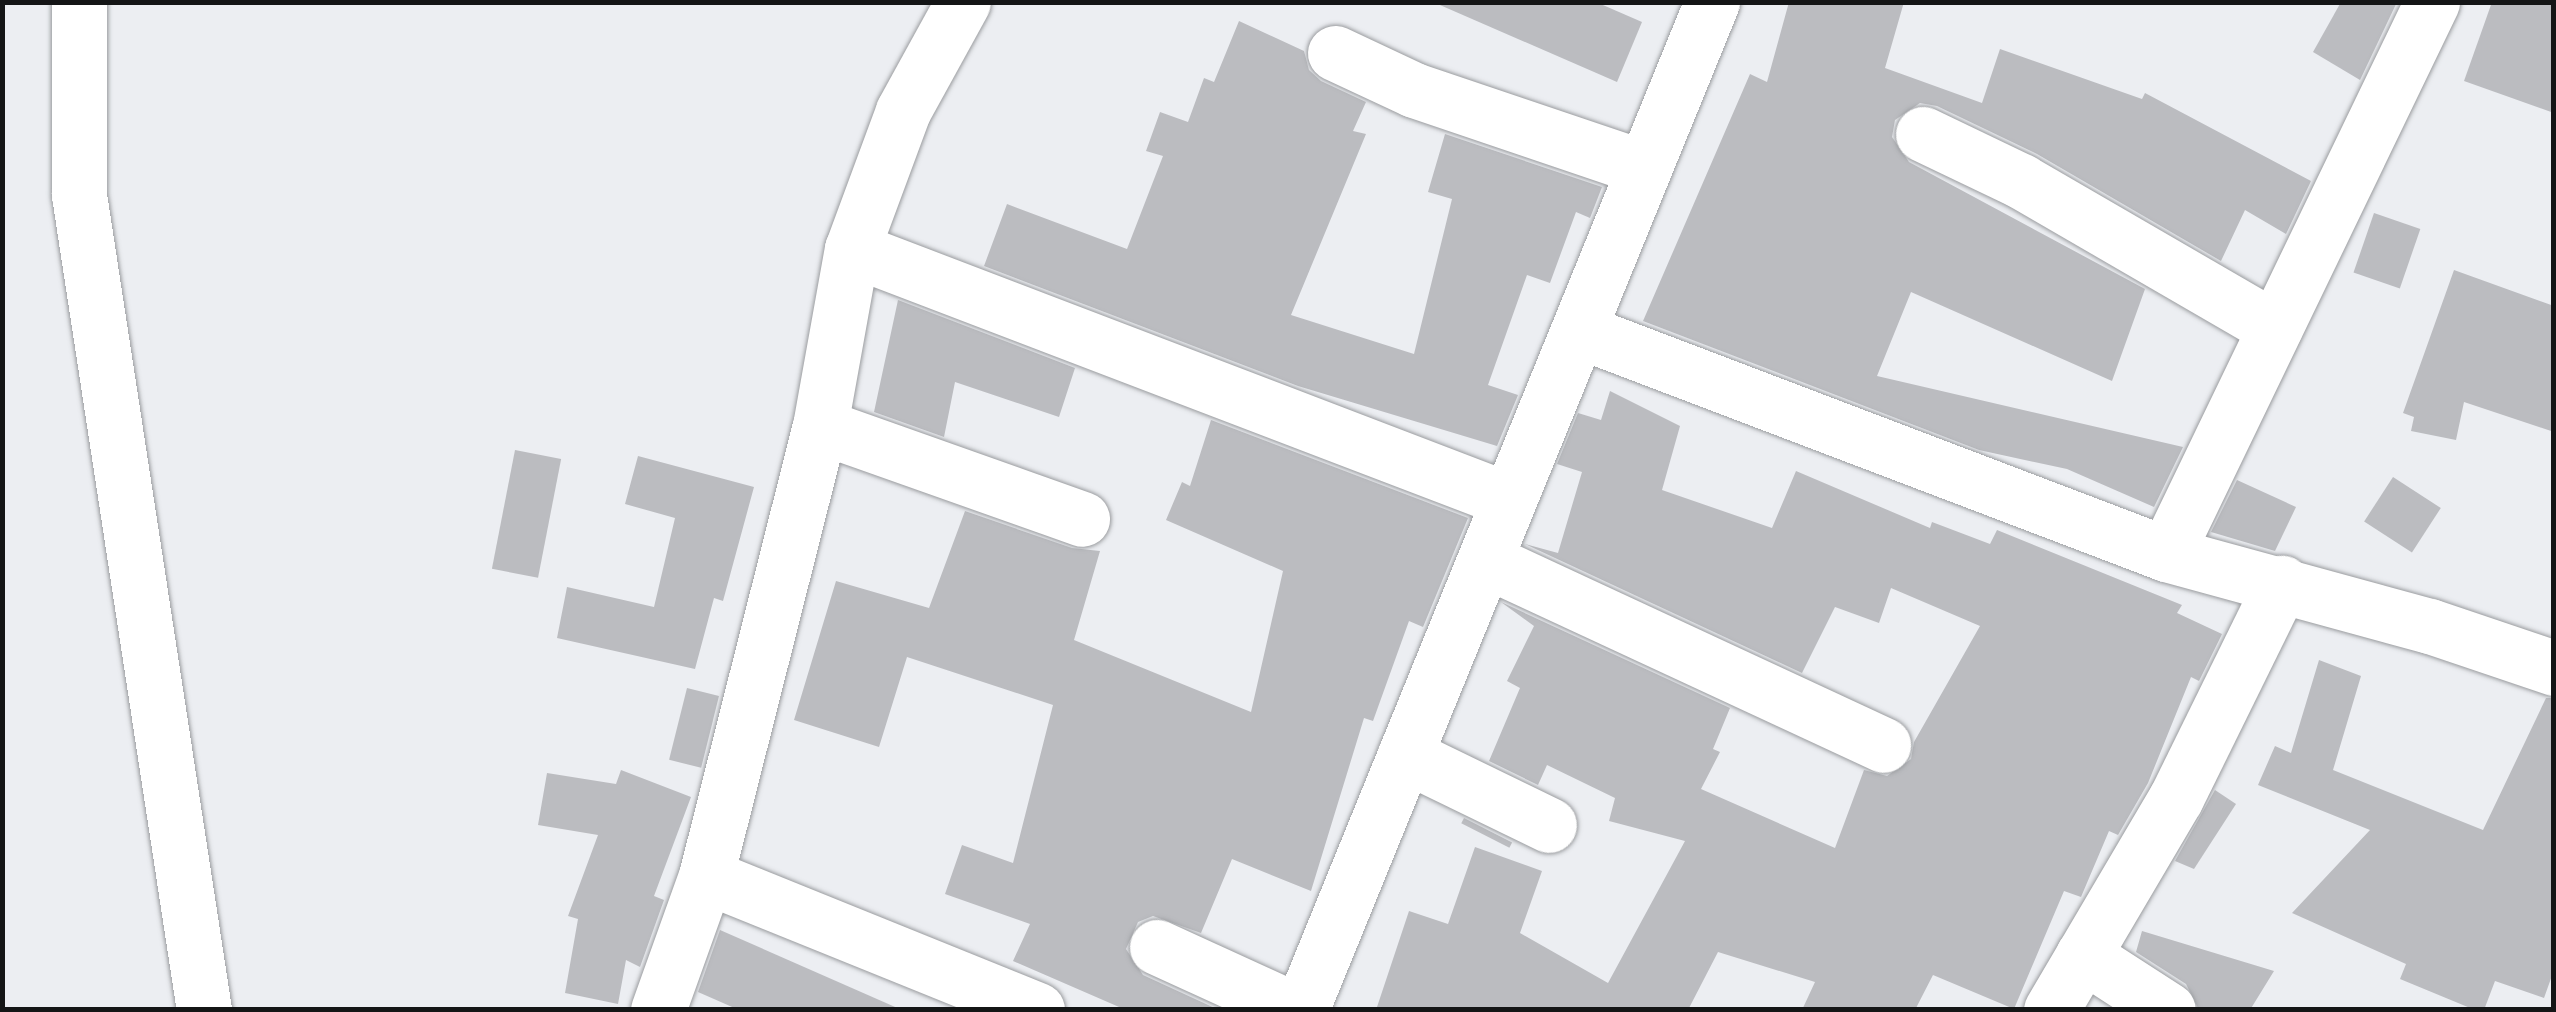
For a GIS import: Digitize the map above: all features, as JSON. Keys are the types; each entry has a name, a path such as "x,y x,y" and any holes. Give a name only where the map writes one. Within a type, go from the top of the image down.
{"street":[{"path":"79,2 79,195 204,1010"},
{"path":"658,1010 706,876 820,426 852,249 904,111 963,2"},
{"path":"1157,947 1298,1010 1712,2"},
{"path":"2166,554 2432,2"},
{"path":"1335,53 1414,90 1644,168"},
{"path":"1923,134 2022,181 2275,328"},
{"path":"852,249 1509,500"},
{"path":"1580,331 2166,554 2282,583 2554,668"},
{"path":"820,426 1082,519"},
{"path":"1485,560 1884,745"},
{"path":"2050,1010 2176,798 2282,583"},
{"path":"1405,755 1550,825"},
{"path":"706,876 1037,1010"},
{"path":"2083,955 2168,1010"}],"building":[{"path":"1433,2 1596,2 1642,22 1617,82"},
{"path":"1789,2 1904,2 1885,68 1982,103 2000,49 2142,99 2145,93 2311,181 2286,234 2245,210 2221,261 2037,154 1937,106 1920,103 1895,120 1892,137 1909,162 2145,289 2112,381 1911,292 1877,376 2183,447 2154,507 2067,469 1979,450 1643,321 1750,74 1767,82"},
{"path":"2341,2 2397,2 2360,80 2313,52"},
{"path":"2492,2 2554,2 2554,113 2464,81"},
{"path":"1239,21 1304,51 1309,70 1321,81 1366,102 1353,131 1366,134 1291,315 1414,354 1452,199 1428,192 1445,134 1602,187 1590,218 1576,212 1550,283 1527,275 1488,385 1518,395 1497,446 1298,386 984,266 1007,204 1127,249 1163,156 1146,151 1160,112 1188,122 1204,78 1214,82"},
{"path":"2374,213 2420,229 2400,289 2353,273"},
{"path":"2454,270 2554,306 2554,432 2464,402 2456,440 2411,431 2414,417 2403,413"},
{"path":"898,300 1075,368 1059,417 955,382 944,437 874,412"},
{"path":"1610,391 1680,426 1662,490 1772,528 1796,471 1930,528 1932,522 1990,544 1997,530 2182,605 2177,613 2222,634 2199,681 2191,677 2148,783 2118,835 2109,831 2081,897 2064,891 2014,1009 1933,975 1915,1010 1802,1010 1815,982 1718,952 1688,1010 1376,1010 1409,911 1448,924 1475,847 1542,871 1520,933 1608,983 1685,841 1609,821 1615,798 1547,765 1538,785 1489,761 1520,688 1507,681 1534,626 1501,602 1730,708 1713,749 1720,752 1701,789 1835,848 1864,770 1887,776 1911,759 1914,742 1980,626 1891,588 1879,623 1835,607 1802,673 1525,544 1558,553 1582,472 1557,464 1578,413 1601,420"},
{"path":"1211,420 1468,518 1423,627 1409,621 1373,721 1364,718 1311,891 1232,859 1201,933 1153,916 1138,922 1126,949 1143,975 1219,1010 1126,1010 1013,961 1030,924 945,894 962,845 1013,863 1053,705 907,657 879,747 794,720 836,581 929,608 965,511 1072,548 1100,551 1074,640 1251,712 1283,571 1166,520 1182,482 1190,486"},
{"path":"515,450 561,459 538,578 492,569"},
{"path":"638,456 754,487 723,601 714,598 695,669 557,638 567,587 654,607 675,518 625,504"},
{"path":"2393,477 2441,508 2412,552 2364,521"},
{"path":"2237,480 2296,507 2275,551 2211,532"},
{"path":"2319,660 2361,676 2333,770 2483,830 2546,698 2554,698 2554,970 2544,998 2495,981 2484,1010 2475,1010 2400,979 2406,964 2292,913 2370,830 2258,785 2275,746 2291,753"},
{"path":"687,688 719,696 701,768 669,760"},
{"path":"621,770 691,797 654,896 664,900 640,967 626,960 618,1004 565,993 578,919 568,916 598,835 538,825 547,773 616,784"},
{"path":"2215,790 2236,804 2194,869 2175,861"},
{"path":"1464,818 1512,843 1509,848 1461,823"},
{"path":"720,930 902,1010 739,1010 698,992"},
{"path":"2142,931 2274,971 2250,1010 2199,1010 2186,984 2136,952"}]}
